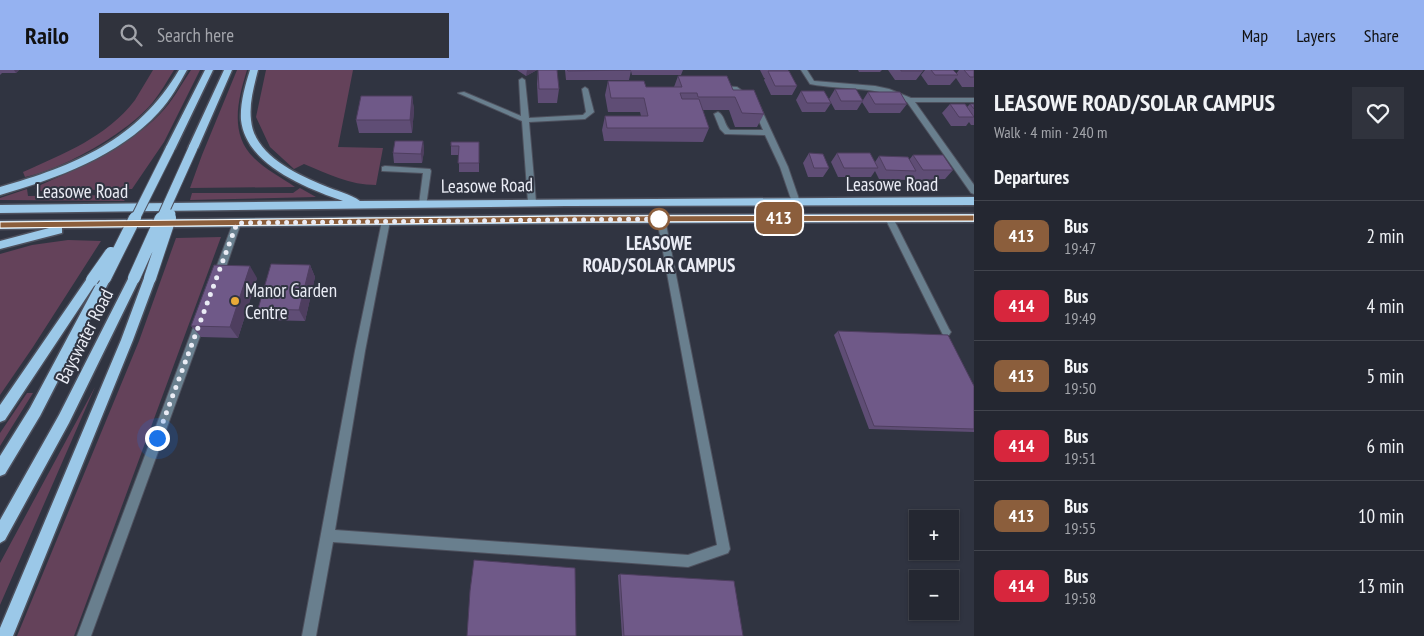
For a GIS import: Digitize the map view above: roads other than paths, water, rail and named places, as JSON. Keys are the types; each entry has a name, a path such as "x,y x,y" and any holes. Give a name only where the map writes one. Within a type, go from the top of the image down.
{"main road":[{"path":"0,191 70,168 113,144 156,110 183,70"},
{"name":"Bayswater Road","path":"0,469 35,412 105,278 209,70"},
{"path":"5,636 116,367 150,278 193,148 228,70"},
{"path":"254,70 245,109 247,126 254,143 266,157 285,171 332,193 362,204"},
{"name":"Bayswater Road","path":"0,536 64,419 134,278 193,148"},
{"name":"Leasowe Road","path":"0,209 532,202 974,201"},
{"path":"0,416 136,217"},
{"name":"Leasowe Road","path":"0,225 974,218"},
{"path":"0,245 61,230 110,225"}],"street":[{"path":"804,70 812,83 876,87 895,92 910,100 974,191"},
{"path":"522,80 532,202"},
{"path":"710,88 735,88 755,104 784,167 796,202"},
{"path":"462,93 525,120 585,117 590,112 585,89"},
{"path":"910,100 974,100"},
{"path":"718,114 724,129 728,132 768,133"},
{"path":"385,169 427,171 423,204"},
{"path":"889,218 946,332"},
{"path":"328,536 688,561 724,549 661,219"},
{"path":"309,636 360,351 386,221"},
{"path":"213,287 237,223"},
{"path":"84,636 206,306"}],"place":[{"name":"LEASOWE ROAD/SOLAR CAMPUS","path":"659,219"},
{"name":"Manor Garden Centre","path":"235,301"}]}
